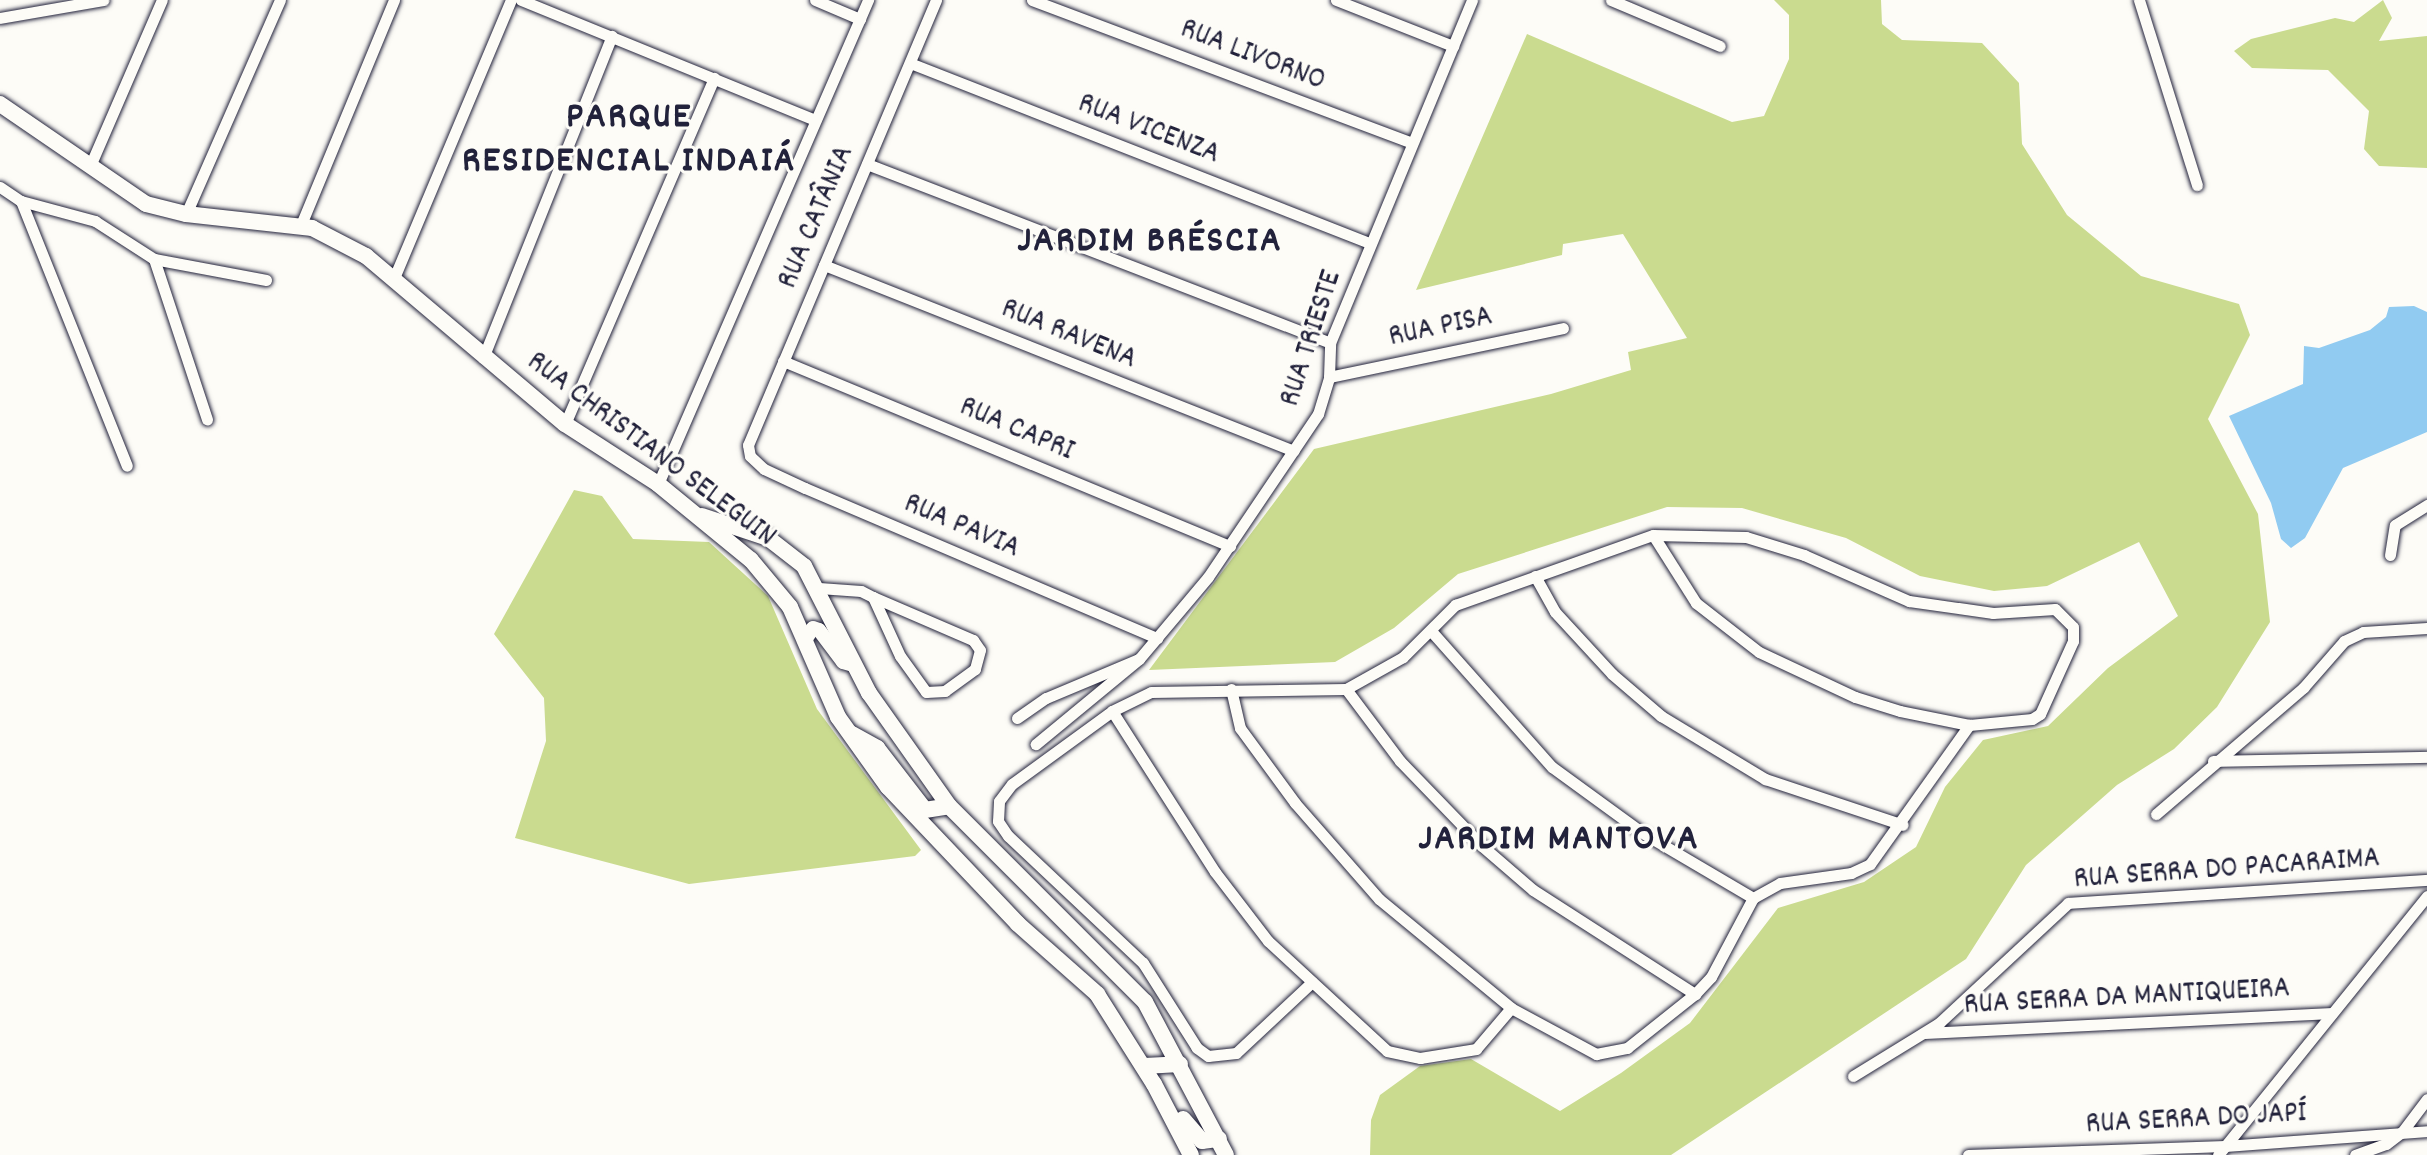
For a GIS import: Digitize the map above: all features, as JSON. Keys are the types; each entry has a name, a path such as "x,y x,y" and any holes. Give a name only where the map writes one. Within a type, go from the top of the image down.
{"main road":[{"name":"RUA CHRISTIANO SELEGUIN","path":"0,104 146,204 186,214 300,227 337,238 394,278 483,358 565,424 658,484 697,514 776,584 847,731 904,806 1018,924 1097,994 1144,1066 1191,1155"},
{"path":"697,514 777,543 819,588 853,665 949,806 1115,967 1145,1002 1226,1155"},
{"path":"847,731 877,748 925,810 949,806"},
{"path":"1144,1066 1180,1064"},
{"path":"1166,1106 1180,1114 1202,1141 1219,1139"}],"street":[{"path":"0,18 103,0"},
{"path":"90,166 162,0"},
{"path":"186,214 280,0"},
{"path":"300,227 394,0"},
{"path":"394,278 511,0"},
{"path":"521,0 815,120"},
{"path":"815,0 860,19"},
{"path":"658,484 868,0"},
{"name":"RUA CATÂNIA","path":"750,456 748,445 936,0"},
{"name":"RUA LIVORNO","path":"1032,0 1412,143"},
{"path":"1336,0 1453,46"},
{"name":"RUA TRIESTE","path":"1036,744 1139,659 1157,638 1230,546 1318,414 1329,377 1330,343 1472,0"},
{"path":"1611,0 1720,46"},
{"path":"2139,0 2197,185"},
{"path":"483,358 612,36"},
{"name":"RUA VICENZA","path":"910,63 1370,243"},
{"path":"565,424 714,78"},
{"path":"867,164 1330,343"},
{"path":"0,187 21,201 95,221 154,259 266,280"},
{"path":"21,201 127,466"},
{"path":"154,259 207,419"},
{"name":"RUA RAVENA","path":"824,265 1294,451"},
{"name":"RUA PISA","path":"1329,377 1563,328"},
{"name":"RUA CAPRI","path":"783,361 1230,546"},
{"name":"RUA PAVIA","path":"750,456 764,469 805,488 1157,638"},
{"path":"2390,555 2395,525 2427,505"},
{"path":"1312,982 1236,1053 1208,1056 1197,1048 1143,963 1008,836 998,821 999,801 1012,784 1112,711 1151,692 1346,689 1403,657 1432,632 1455,605 1653,535 1746,537 1804,555 1909,601 1993,613 2055,609 2073,627 2073,641 2040,714 1969,725 1855,697 1759,652 1696,603 1653,535"},
{"path":"1535,576 1555,612 1612,674 1661,716 1765,779 1903,825"},
{"path":"819,588 845,588 873,597 973,640 980,660 945,691 926,692 891,636 873,597"},
{"path":"891,636 902,610"},
{"path":"805,640 813,628 819,630 843,662 853,665"},
{"path":"2156,814 2213,761 2303,688 2332,651 2353,635 2427,628"},
{"path":"1432,632 1552,767 1641,832 1753,898"},
{"name":"RUA TRIESTE","path":"1017,718 1046,698 1139,659"},
{"path":"1231,689 1240,728 1316,827 1379,899 1511,1008 1576,1047 1610,1054 1627,1048 1695,994 1711,977 1753,898 1780,883 1851,873 1870,864 1903,825 1969,725"},
{"path":"1346,689 1400,761 1482,846 1533,890 1695,994"},
{"path":"1112,711 1215,872 1268,941 1356,1026 1403,1058 1481,1047 1511,1008"},
{"path":"2213,761 2427,757"},
{"name":"RUA SERRA DO PACARAIMA","path":"1853,1076 1925,1033 2068,903 2427,880"},
{"path":"2221,1151 2427,896"},
{"name":"RUA SERRA DA MANTIQUEIRA","path":"1925,1033 2332,1013"},
{"path":"2355,1155 2386,1144 2402,1132 2427,1099"},
{"name":"RUA SERRA DO JAPÍ","path":"1968,1155 2221,1151 2427,1131"}],"green space":[{"path":"1774,0 1881,0 1882,24 1902,40 1982,43 2019,83 2022,144 2067,215 2141,276 2239,304 2250,335 2208,419 2258,514 2270,622 2217,707 2174,749 2117,785 2026,865 1966,959 1671,1155 1370,1155 1371,1120 1380,1095 1420,1066 1471,1059 1560,1111 1621,1073 1690,1023 1778,908 1864,882 1916,847 1945,787 1983,740 2048,726 2108,668 2178,616 2139,542 2047,586 1994,591 1920,576 1846,538 1742,508 1667,507 1458,574 1394,628 1335,662 1149,670 1314,449 1551,394 1631,370 1628,352 1687,338 1623,234 1563,244 1562,255 1416,290 1527,34 1732,122 1764,116 1789,59 1789,15"},
{"path":"2383,0 2392,18 2379,41 2427,36 2427,168 2379,166 2364,149 2369,111 2328,70 2252,68 2234,51 2251,39 2335,18 2354,22"},
{"path":"574,490 602,496 633,539 709,542 768,596 817,709 921,850 915,856 689,884 515,838 546,741 544,698 494,634"}],"water":[{"path":"2414,306 2427,312 2427,432 2343,468 2305,538 2291,548 2281,539 2271,503 2229,416 2303,384 2304,346 2319,348 2370,330 2386,317 2389,307"}],"district":[{"name":"PARQUE RESIDENCIAL INDAIÁ","path":"629,141"},
{"name":"JARDIM BRÉSCIA","path":"1150,243"},
{"name":"JARDIM MANTOVA","path":"1559,841"}]}
